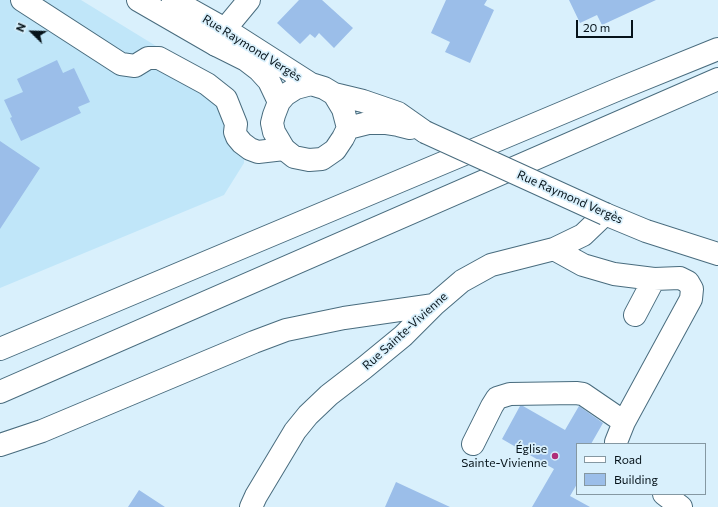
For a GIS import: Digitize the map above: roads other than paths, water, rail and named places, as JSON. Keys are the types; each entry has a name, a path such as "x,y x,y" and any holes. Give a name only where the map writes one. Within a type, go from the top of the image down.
{"main road":[{"path":"22,0 121,64 135,66 148,58 159,58 207,84 226,99 236,124 235,132 242,143 279,141"},
{"name":"Rue Raymond Vergès","path":"138,0 220,37 311,84"},
{"name":"Rue Raymond Vergès","path":"173,0 259,70 269,81 279,102"},
{"path":"220,37 249,0"},
{"path":"0,349 619,89 718,49"},
{"path":"0,392 718,80"},
{"path":"311,84 324,88 334,94 343,109 348,128 343,138 335,150 322,158 309,160 294,157 279,141 272,123 279,102 285,95 296,88 311,84"},
{"name":"Rue Raymond Vergès","path":"334,94 398,112 425,132"},
{"name":"Rue Raymond Vergès","path":"348,128 368,123 385,123 425,132 605,214 646,231 718,254"},
{"name":"Rue Sainte-Vivienne","path":"251,507 295,431 308,415 329,395 403,336 434,305 462,281 491,265 554,249 583,235 605,214"},
{"path":"554,249 583,265 614,274 654,279 680,278 688,282 692,289 691,298 624,422 616,443"},
{"path":"635,315 654,279"},
{"path":"0,445 42,432 254,342 286,330 344,318 434,305"},
{"path":"473,444 492,406 498,398 510,394 583,394 624,422"},
{"path":"665,495 681,507"}],"place":[{"name":"Église Sainte-Vivienne","path":"555,456"}]}
